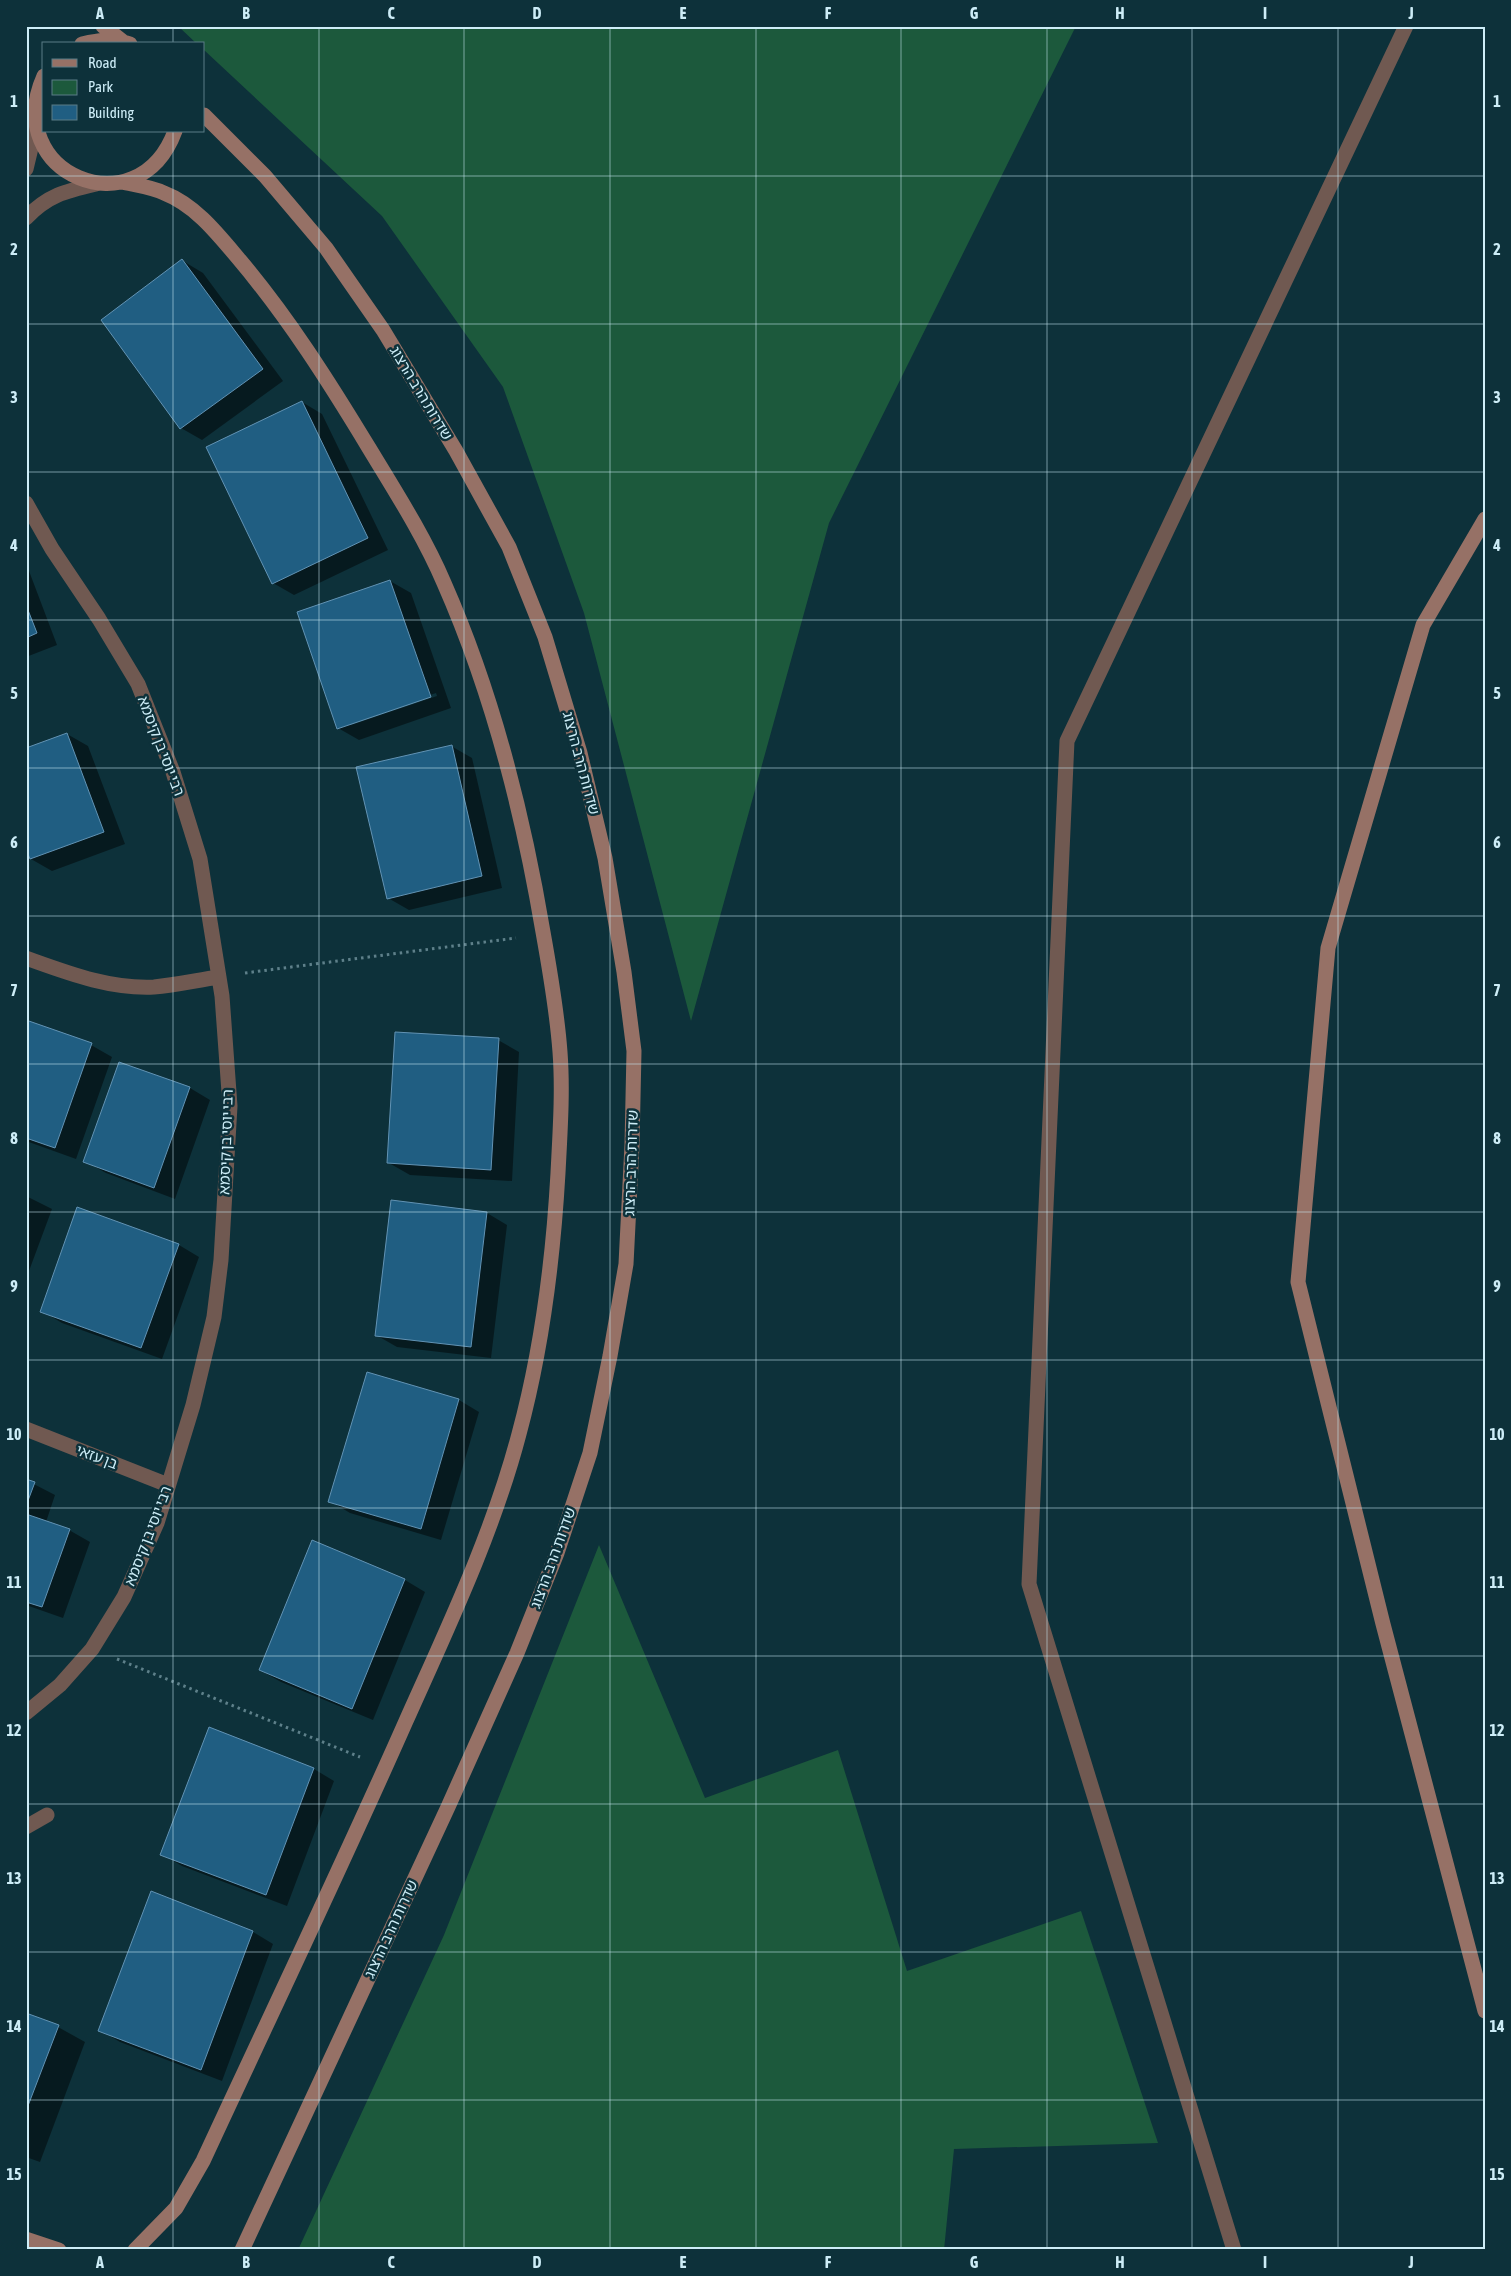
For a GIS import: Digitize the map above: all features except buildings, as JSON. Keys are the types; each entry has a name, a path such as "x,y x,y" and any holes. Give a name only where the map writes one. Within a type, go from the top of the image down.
{"main road":[{"path":"103,26 126,42"},
{"path":"91,42 100,40 126,42"},
{"path":"35,121 36,93 42,80"},
{"path":"26,89 43,148 57,165 76,177 96,184 122,182 141,175 157,163 169,146 175,132"},
{"name":"שדרות הרב הרצוג","path":"205,117 271,183 326,248 378,322 456,451 509,547 544,637 580,753 605,858 624,972 634,1051 632,1145 626,1264 610,1356 590,1452 560,1544 517,1653 448,1807 242,2250"},
{"path":"122,182 164,193 188,207 210,225 267,293 322,370 393,488 442,578 476,661 510,773 533,872 544,934 560,1055 554,1256 539,1342 519,1434 489,1528 450,1624 386,1767 203,2161 176,2208 135,2250"},
{"path":"1485,519 1424,625 1328,948 1298,1282 1383,1624 1485,2011"},
{"path":"26,2239 59,2250"}],"street":[{"path":"1234,2250 1030,1584 1068,741 1406,26"},
{"path":"26,169 35,121"},
{"path":"26,218 37,207 60,192 96,184"},
{"name":"רבי יוסי בן קיסמא","path":"26,503 52,549 99,619 138,684 173,772 200,859 219,976 230,1106 221,1260 214,1317 192,1405 157,1523 124,1598 92,1649 60,1685 26,1713"},
{"path":"26,958 85,979 119,986 154,987 219,976"},
{"name":"בן עזאי","path":"26,1429 168,1485"},
{"path":"26,1827 47,1815"}],"path":[{"path":"219,976 544,934"},
{"path":"92,1649 386,1767"}],"green space":[{"path":"178,26 1076,26 829,523 691,1021 584,613 503,387 382,216 205,51 205,42 195,42"},
{"path":"599,1545 705,1798 838,1750 907,1971 1081,1911 1158,2143 954,2149 944,2250 298,2250 444,1935"}]}
